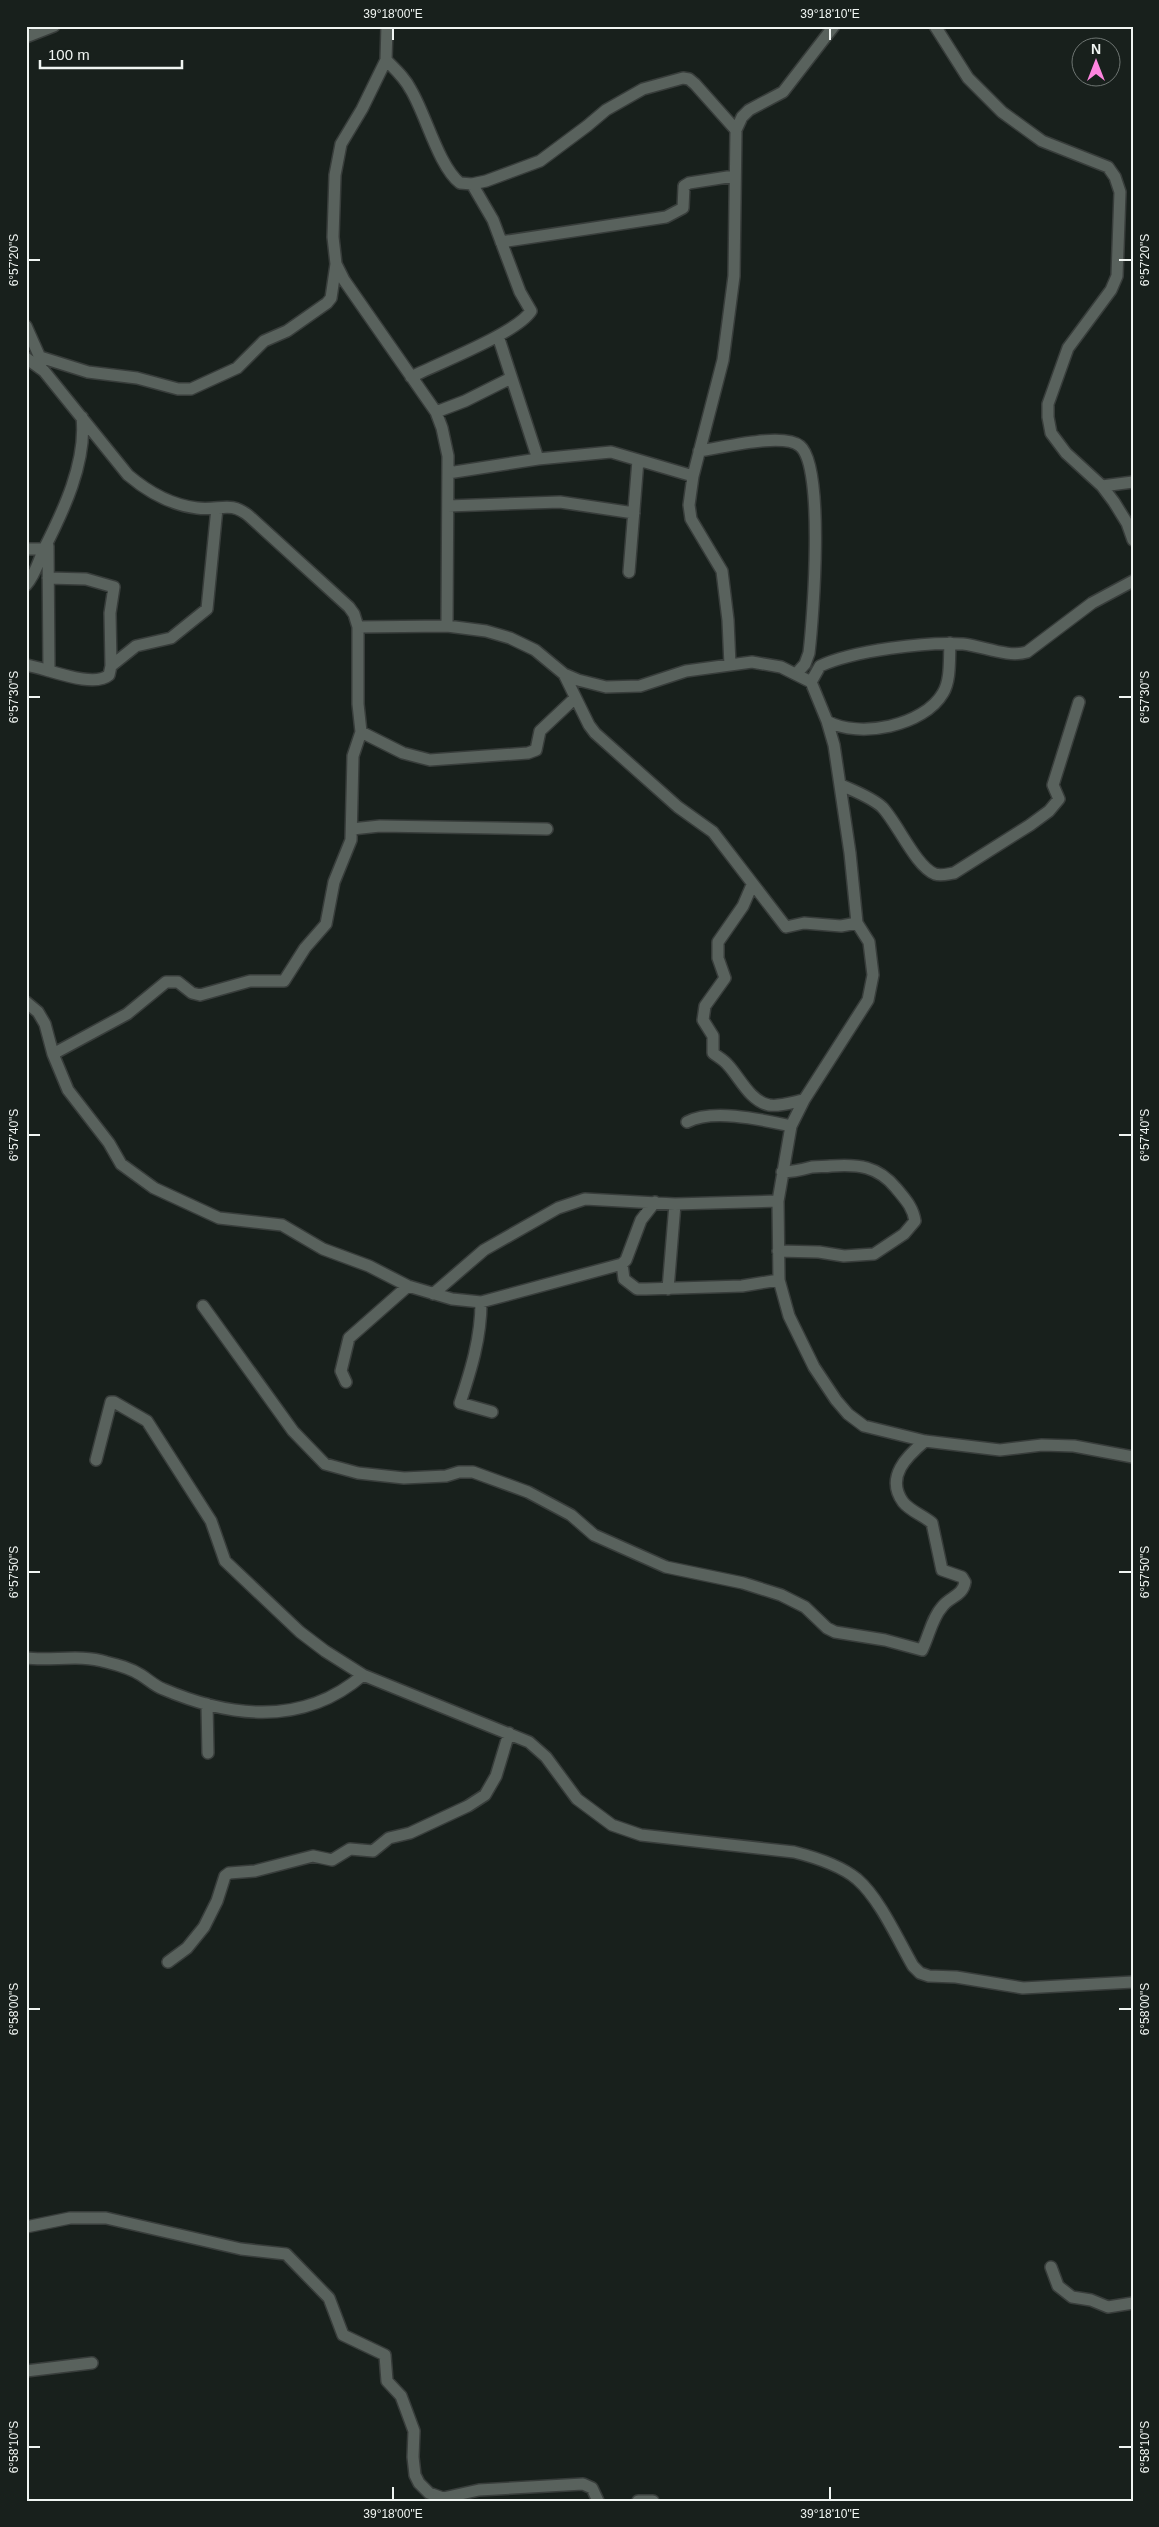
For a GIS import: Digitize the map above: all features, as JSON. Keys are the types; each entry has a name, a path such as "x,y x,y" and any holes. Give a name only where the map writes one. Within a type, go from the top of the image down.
{"street":[{"path":"26,36 54,26"},
{"path":"40,357 88,372 137,378 178,389 191,389 237,368 264,341 287,331 327,304 331,298 336,264 333,237 334,195 341,144 366,101 386,60 387,26"},
{"path":"730,665 728,620 722,571 691,519 689,505 693,476 723,360 734,276 736,130 742,117 749,110 783,92 834,26"},
{"path":"935,26 968,78 1002,112 1042,141 1108,167 1115,177 1120,192 1117,276 1111,290 1068,348 1048,404 1052,433 1066,453 1102,486 1127,523 1133,540"},
{"path":"386,60 402,75 411,89 454,179 460,183 472,184 540,161 606,110 643,90 671,81 689,79 736,130"},
{"path":"502,242 560,232 644,222 666,217 683,208 684,186 689,182 734,176"},
{"path":"412,377 498,336 522,321 531,309 520,292 493,220 472,184"},
{"path":"336,264 348,286 436,412 447,446 447,626"},
{"path":"26,326 44,371"},
{"path":"498,336 538,459"},
{"path":"26,358 44,371 128,475 145,489 164,499 186,506 239,508 337,594 354,614 358,627 358,704 361,732 353,756 350,849 334,882 325,927 305,948 287,979 282,981 250,982 200,995 192,993 173,980 166,982 127,1014 53,1054"},
{"path":"436,412 465,401 511,378"},
{"path":"26,586 34,576 59,521 79,459 83,433 82,416"},
{"path":"700,451 778,440 800,446 806,454 816,492 814,549 809,653 805,664 796,673"},
{"path":"448,473 538,459 612,452 693,476"},
{"path":"629,572 638,460"},
{"path":"1102,486 1133,482"},
{"path":"448,506 560,502 634,513"},
{"path":"111,666 136,646 171,638 207,609 218,508"},
{"path":"26,550 46,547"},
{"path":"46,547 49,671"},
{"path":"26,665 76,678 101,679 109,675 111,666 109,639 114,587 86,579 48,578"},
{"path":"811,682 820,666 851,654 950,644 1015,654 1027,652 1092,604 1133,581"},
{"path":"358,627 447,626 486,631 510,638 535,650 564,674 592,685 640,686 686,671 730,665 766,663 796,673 811,682 827,721 841,785 857,922 872,951 871,991 861,1012 804,1100 791,1126 778,1200 779,1280 788,1316 814,1368 848,1414 864,1426 925,1441 1000,1450 1042,1445 1074,1446 1133,1457"},
{"path":"827,721 846,728 875,727 906,722 924,714 939,698 946,686 950,644"},
{"path":"564,674 589,725 601,740 678,807 713,832 786,927 804,923 841,926 857,922"},
{"path":"361,732 403,753 430,760 528,753 536,750 537,738 542,728 575,698"},
{"path":"841,785 880,805 931,872 942,875 954,873 1030,825 1049,811 1059,799 1053,785 1079,702"},
{"path":"352,829 388,826 547,830"},
{"path":"752,885 743,906 718,942 718,958 725,978 705,1006 703,1020 713,1036 713,1053 727,1062 747,1090 756,1098 768,1105 804,1100"},
{"path":"26,1002 40,1016 63,1080 80,1108 109,1143 121,1164 144,1182 220,1218 282,1225 323,1248 370,1266 408,1286 433,1294 481,1302 622,1264 626,1260 641,1220 655,1202"},
{"path":"687,1122 701,1116 728,1117 764,1120 791,1126"},
{"path":"778,1251 819,1252 844,1256 874,1254 904,1234 915,1221 913,1210 892,1183 882,1174 869,1167 841,1165 811,1167 802,1171 782,1172"},
{"path":"433,1294 484,1250 558,1208 594,1198 675,1204 778,1200"},
{"path":"668,1289 675,1204"},
{"path":"622,1264 624,1279 629,1285 637,1288 668,1289 742,1286 779,1280"},
{"path":"346,1382 341,1371 349,1338 408,1286"},
{"path":"481,1302 479,1337 470,1375 460,1403 492,1412"},
{"path":"203,1306 293,1431 317,1458 325,1464 358,1473 404,1478 446,1476 459,1472 473,1472 528,1492 571,1515 594,1534 666,1567 715,1579 743,1582 781,1595 805,1607 827,1628 835,1632 885,1640 922,1650 939,1611 943,1605 960,1593 965,1582 962,1577 946,1573 942,1570 932,1523 904,1502 899,1491 900,1466 907,1456 925,1441"},
{"path":"96,1460 111,1402 144,1418 211,1521 225,1562 300,1632 325,1651 363,1675 528,1742 546,1757 577,1799 612,1825 641,1835 794,1852 812,1856 855,1878 875,1901 913,1966 920,1973 1022,1988 1133,1982"},
{"path":"26,1658 104,1661 133,1671 161,1688 207,1704 246,1713 281,1712 312,1704 337,1693 363,1675"},
{"path":"207,1704 208,1753"},
{"path":"168,1962 187,1948 204,1927 225,1876 229,1873 255,1871 313,1856 332,1860 350,1849 373,1851 390,1838 410,1833 468,1806 485,1795 492,1786 509,1733"},
{"path":"26,2228 70,2218 106,2218 241,2249 286,2254 329,2298 344,2336 385,2356 387,2380 401,2396 414,2431 413,2457 415,2475 419,2483 429,2493 449,2497 479,2490 584,2484 592,2488 598,2501"},
{"path":"1051,2267 1058,2286 1072,2297 1091,2300 1108,2308 1133,2303"},
{"path":"26,2371 92,2363"},
{"path":"638,2501 653,2501"}]}
